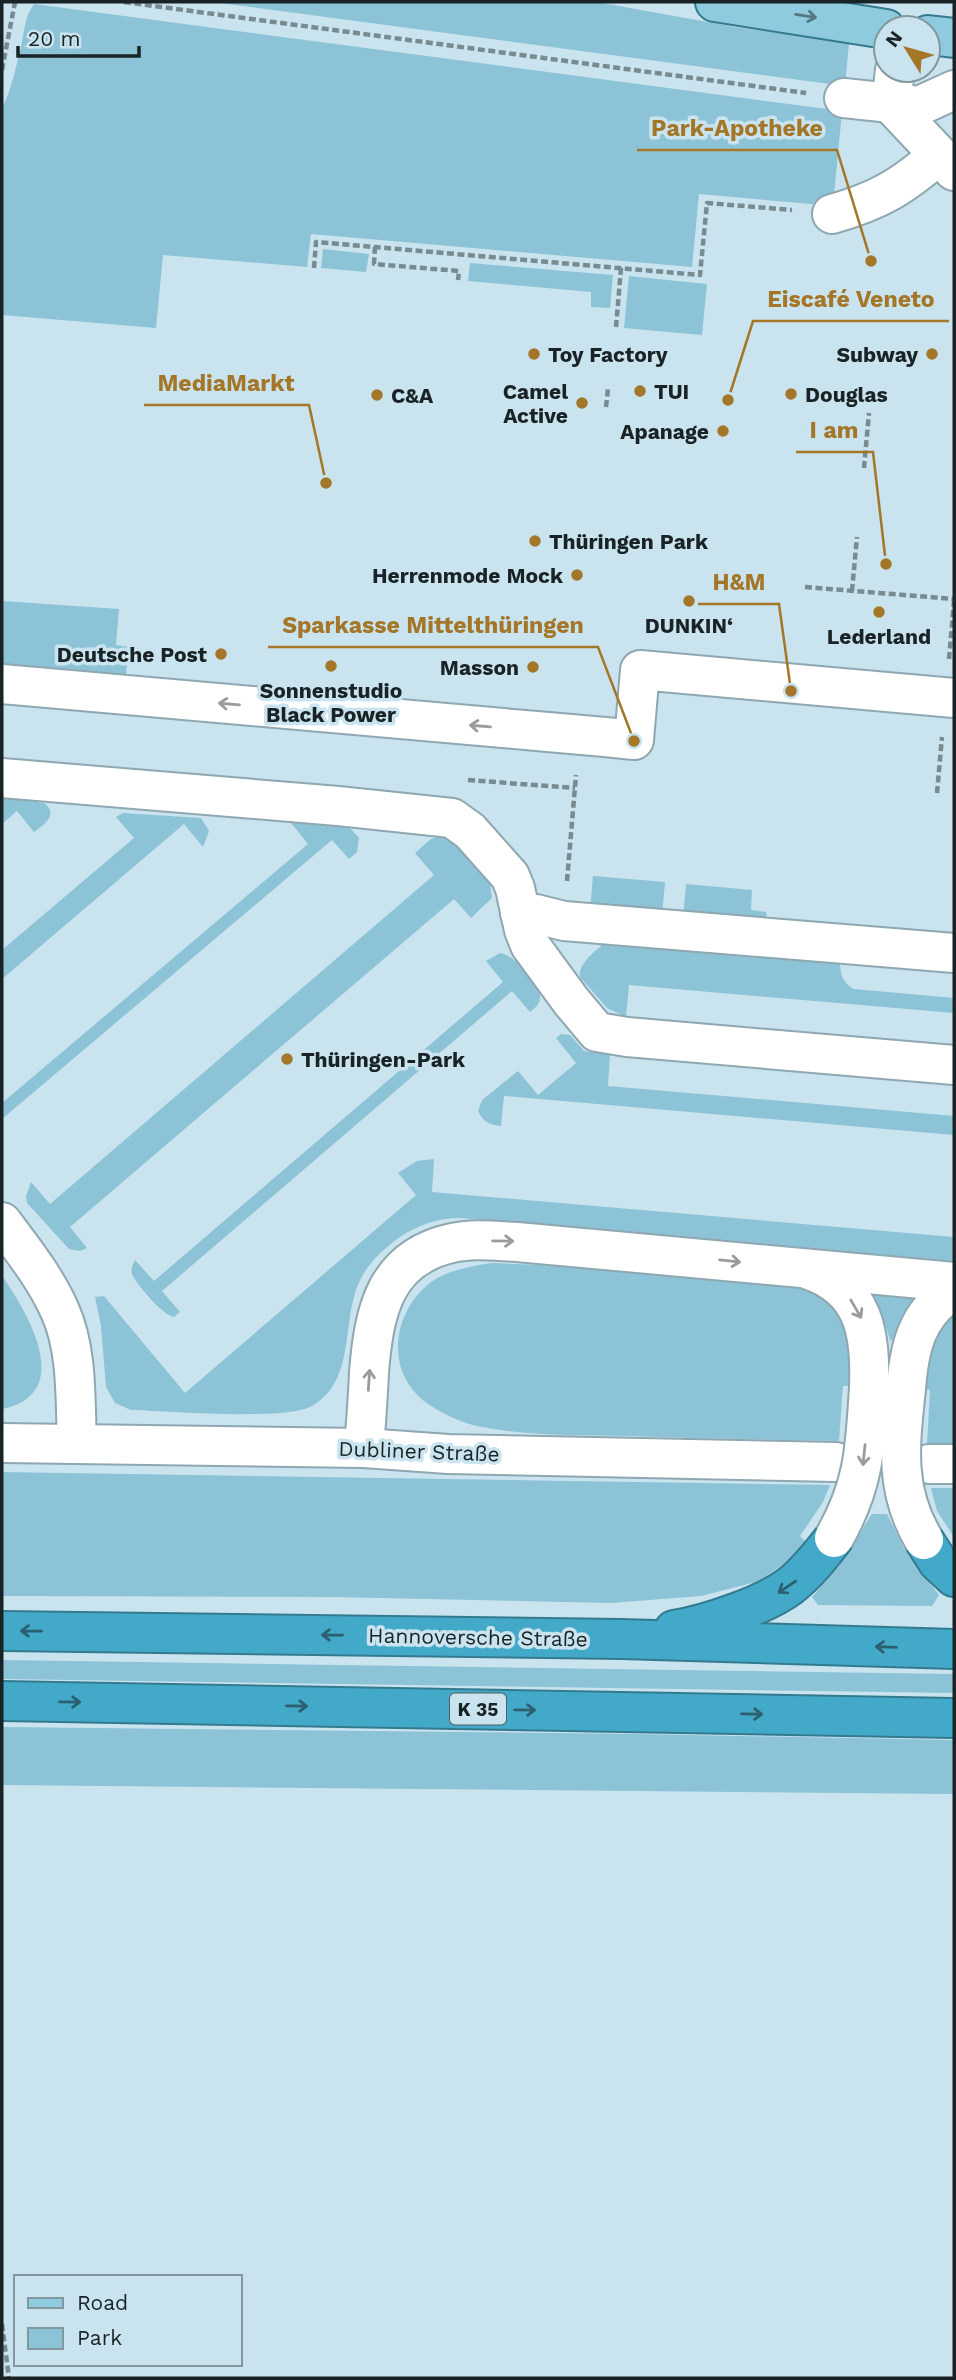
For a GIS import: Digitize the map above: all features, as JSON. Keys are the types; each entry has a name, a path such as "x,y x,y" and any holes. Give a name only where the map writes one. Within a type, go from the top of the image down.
{"highway":[{"path":"621,1639 689,1628 774,1595 800,1578 834,1538"},
{"path":"924,1540 938,1562 954,1577"},
{"name":"Hannoversche Straße","path":"2,1631 621,1639 954,1649"},
{"name":"K 35","path":"2,1701 954,1718"}],"main road":[{"path":"715,2 872,27"}],"street":[{"path":"844,98 893,87 919,106 954,90"},
{"path":"832,214 867,204 947,163 893,87"},
{"path":"2,684 634,740 640,670 954,698"},
{"path":"2,778 444,816 464,825 510,876 530,944 597,1032 605,1035 954,1065"},
{"path":"520,914 536,914 564,921 954,953"},
{"path":"2,1222 35,1267 61,1313 71,1353 77,1444"},
{"path":"364,1448 371,1351 378,1310 393,1279 420,1254 437,1247 473,1241 517,1242 954,1282"},
{"path":"804,1268 834,1282 847,1294 865,1324 870,1358 888,1388 901,1440 901,1472 906,1503 924,1540"},
{"path":"834,1538 851,1506 858,1486 866,1440 888,1388 908,1359 916,1332 932,1308 954,1290"},
{"name":"Dubliner Straße","path":"2,1443 364,1448 449,1454 836,1462"}],"path":[{"path":"2,70 15,2"},
{"path":"124,2 844,98"},
{"path":"314,268 316,242 700,275 707,203 832,214"},
{"path":"375,247 374,264 459,271 458,280"},
{"path":"616,327 621,268"},
{"path":"606,407 608,389"},
{"path":"864,468 869,413"},
{"path":"852,591 857,537"},
{"path":"805,587 954,600"},
{"path":"564,921 577,761"},
{"path":"2,2324 9,2378"}],"green space":[{"path":"212,2 597,2 735,27 849,43 845,86"},
{"path":"34,4 842,111 833,206 699,194 692,267 311,234 307,267 163,255 156,328 2,315 2,109 20,51 26,20"},
{"path":"323,249 369,254 366,272 321,268"},
{"path":"470,263 613,275 610,308 591,307 591,292 468,281"},
{"path":"629,276 707,284 702,335 624,328"},
{"path":"2,601 119,609 116,645 129,647 125,682 2,674"},
{"path":"2,798 44,803 50,811 49,819 34,832 17,811 2,824"},
{"path":"123,813 201,818 209,831 203,847 184,824 2,979 2,950 134,838 116,817"},
{"path":"297,819 350,828 359,838 357,852 349,859 332,840 2,1119 2,1103 308,844 291,823"},
{"path":"437,837 454,842 490,883 492,898 471,918 454,899 70,1227 87,1248 80,1251 69,1249 27,1203 26,1196 31,1182 50,1204 434,875 415,853"},
{"path":"593,876 665,882 662,916 590,910"},
{"path":"686,884 752,890 751,910 766,912 768,923 683,918"},
{"path":"605,942 840,958 842,976 854,989 954,998 954,1013 629,985 626,1017 607,1008 580,977 584,962"},
{"path":"500,953 526,971 537,985 540,1000 536,1006 530,1012 512,991 162,1291 180,1312 174,1317 158,1306 133,1276 135,1260 154,1281 503,982 486,961"},
{"path":"561,1034 570,1035 584,1051 610,1055 608,1086 954,1116 954,1135 504,1096 501,1126 484,1120 478,1111 482,1100 518,1071 538,1095 576,1063 556,1038"},
{"path":"434,1159 432,1192 954,1237 954,1261 460,1218 444,1219 421,1226 400,1237 381,1252 365,1271 353,1300 341,1367 326,1395 312,1406 278,1413 225,1414 131,1410 115,1403 106,1387 101,1326 95,1297 104,1296 185,1393 416,1195 398,1173 417,1161"},
{"path":"492,1263 566,1266 770,1284 806,1289 824,1298 839,1312 850,1334 852,1386 843,1386 839,1441 533,1433 477,1426 443,1413 424,1401 411,1388 403,1373 398,1340 402,1324 408,1308 431,1282 468,1267"},
{"path":"2,1276 33,1330 40,1351 41,1370 37,1387 24,1400 2,1409"},
{"path":"866,1293 918,1299 902,1318 891,1342 882,1316"},
{"path":"954,1314 954,1444 927,1444 930,1390 923,1389 926,1352 946,1318"},
{"path":"2,1472 830,1485 823,1502 800,1536 807,1543 793,1557 760,1581 701,1596 611,1603 331,1597 2,1596"},
{"path":"931,1488 954,1488 954,1537 937,1511"},
{"path":"872,1514 887,1514 905,1550 939,1595 932,1606 818,1605 812,1597 839,1566"},
{"path":"2,1660 954,1674 954,1693 2,1679"},
{"path":"2,1727 954,1740 954,1794 2,1785"}],"place":[{"name":"Park-Apotheke","path":"871,261"},
{"name":"Toy Factory","path":"534,354"},
{"name":"Subway","path":"932,354"},
{"name":"TUI","path":"640,391"},
{"name":"Douglas","path":"791,394"},
{"name":"C&A","path":"377,395"},
{"name":"Eiscafé Veneto","path":"728,400"},
{"name":"Camel Active","path":"582,403"},
{"name":"Apanage","path":"723,431"},
{"name":"MediaMarkt","path":"326,483"},
{"name":"Thüringen Park","path":"535,541"},
{"name":"I am","path":"886,564"},
{"name":"Herrenmode Mock","path":"577,575"},
{"name":"DUNKIN‘","path":"689,601"},
{"name":"Lederland","path":"879,612"},
{"name":"Deutsche Post","path":"221,654"},
{"name":"Sonnenstudio Black Power","path":"331,666"},
{"name":"Masson","path":"533,667"},
{"name":"H&M","path":"791,691"},
{"name":"Sparkasse Mittelthüringen","path":"634,741"},
{"name":"Thüringen-Park","path":"287,1059"}]}
